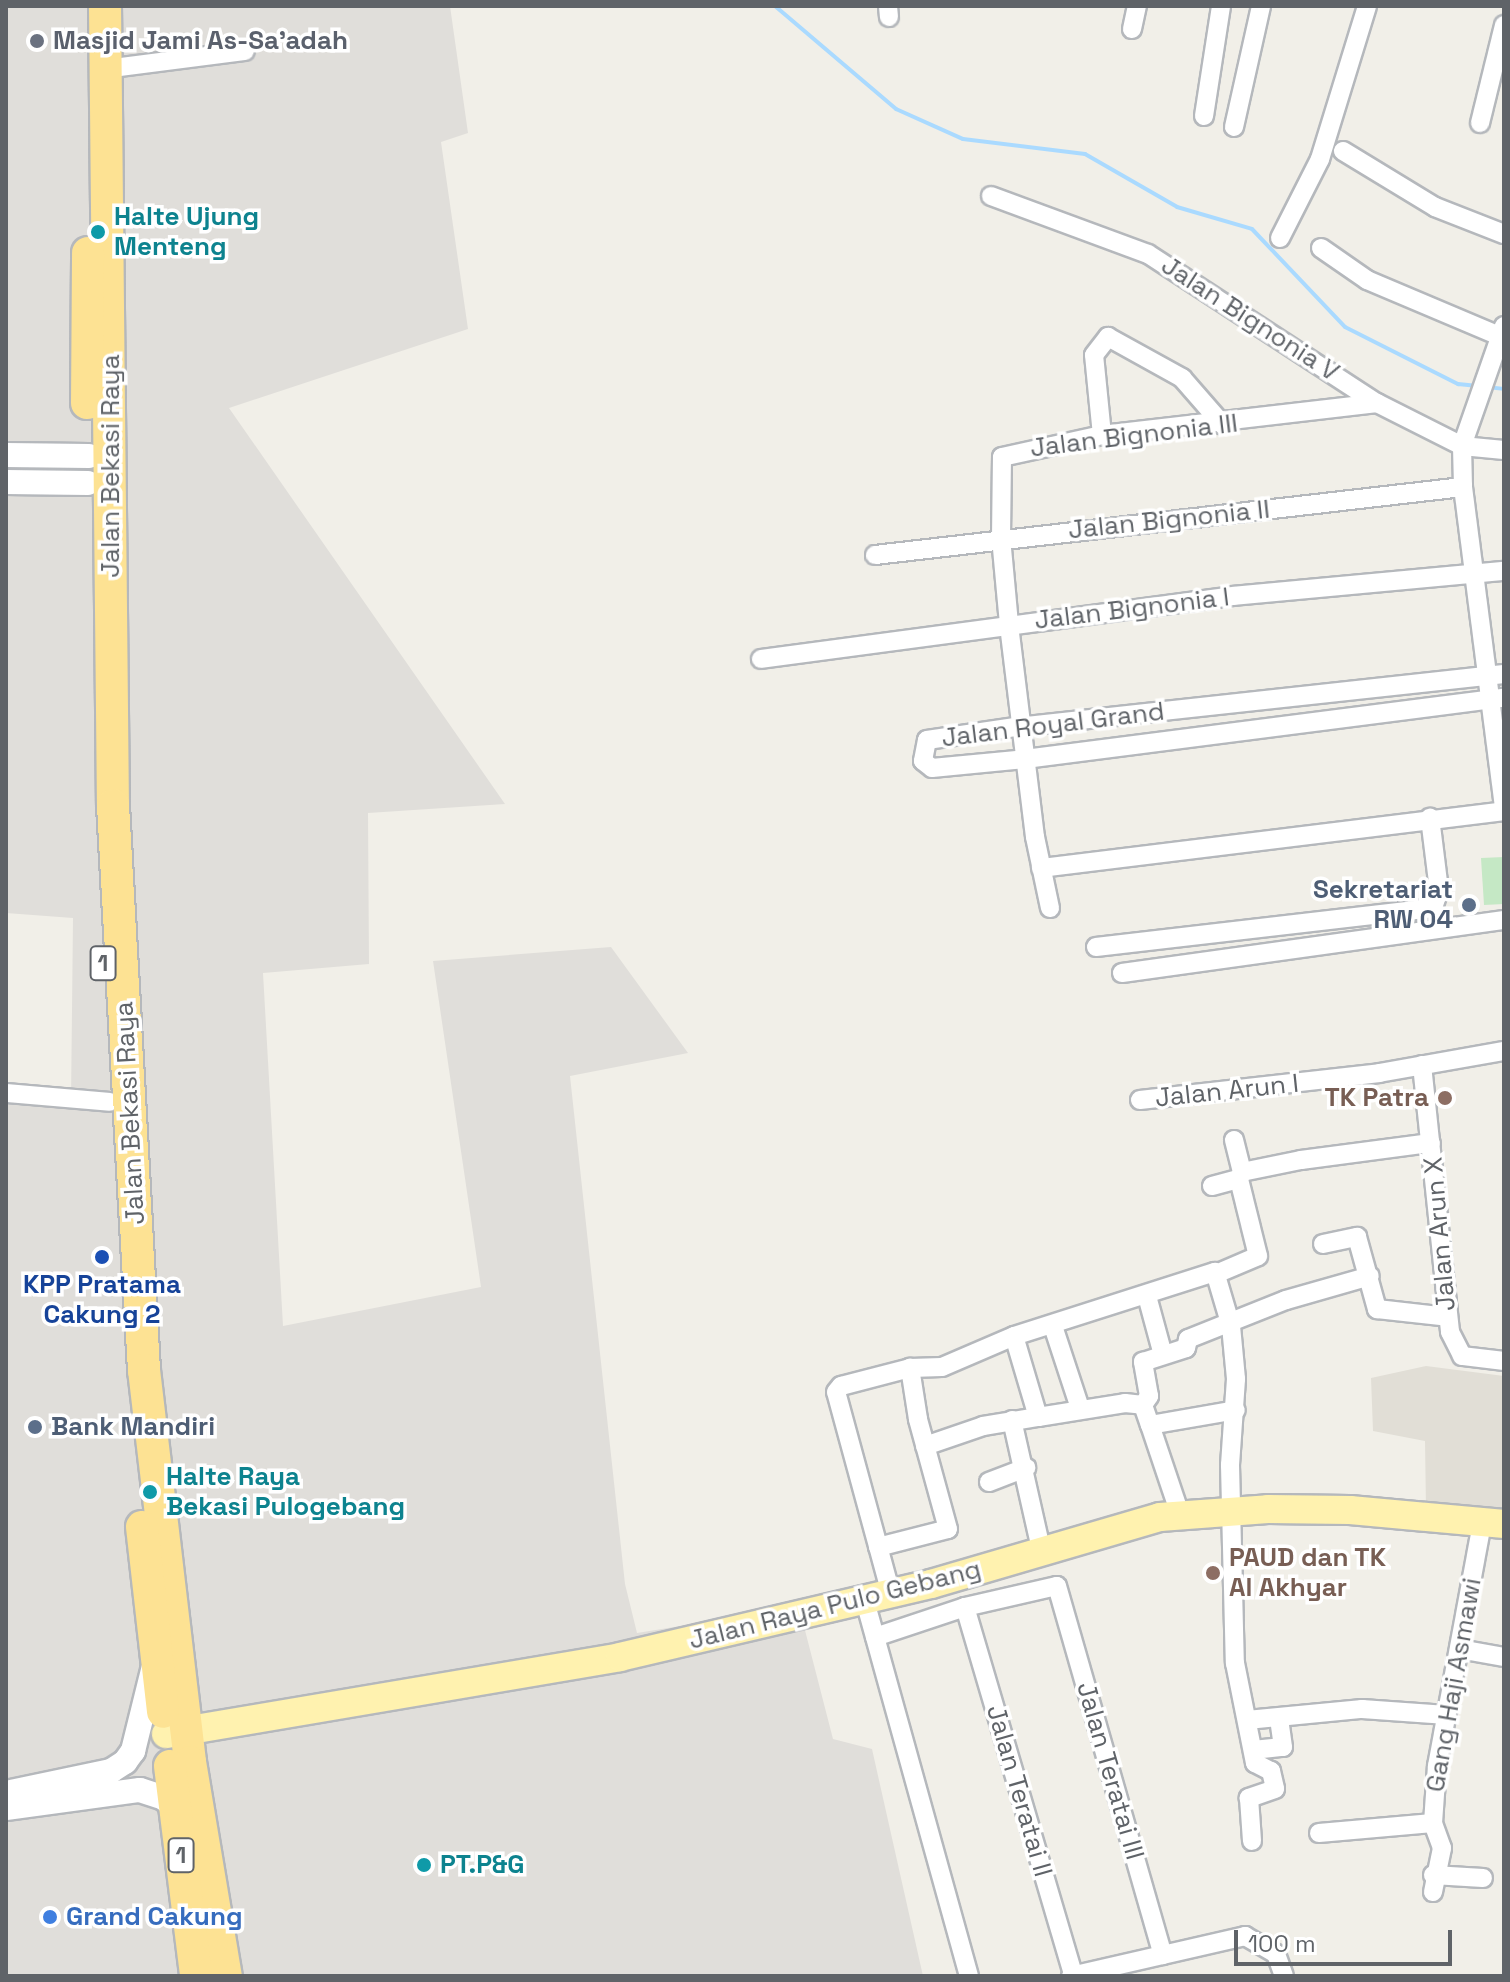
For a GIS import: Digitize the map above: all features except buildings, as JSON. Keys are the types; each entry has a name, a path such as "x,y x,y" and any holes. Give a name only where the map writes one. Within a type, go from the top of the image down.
{"highway":[{"name":"Jalan Bekasi Raya","path":"90,6 89,470 102,665 136,1370 156,1658 176,1732 226,1976"},
{"name":"Jalan Bekasi Raya","path":"105,6 112,348 107,373 102,665 110,1102 176,1732 175,1808 196,1968"}],"main road":[{"name":"Jalan Raya Pulo Gebang","path":"176,1732 529,1676 878,1597 1042,1553 1122,1526 1180,1514 1350,1510 1493,1524"}],"street":[{"path":"1132,29 1137,6"},
{"path":"1204,116 1221,6"},
{"path":"1234,127 1261,6"},
{"path":"1280,238 1320,159 1367,6"},
{"path":"1480,123 1504,25"},
{"path":"105,69 245,51"},
{"path":"1343,151 1435,207 1504,234"},
{"name":"Jalan Bignonia V","path":"991,196 1148,254 1377,403 1462,446 1504,450"},
{"path":"1041,868 1504,808 1497,675 1475,575 1463,487 1462,446 1503,333 1367,280 1321,248"},
{"path":"1102,435 1094,355 1100,341 1108,337 1182,378 1223,425"},
{"name":"Jalan Bignonia III","path":"1050,908 1025,759 1009,624 1001,538 1002,457 1102,435 1223,425 1377,403"},
{"path":"6,455 89,470"},
{"path":"6,482 89,470"},
{"name":"Jalan Bignonia II","path":"875,555 1001,538 1463,487"},
{"name":"Jalan Bignonia I","path":"761,659 1233,596 1504,571"},
{"name":"Jalan Royal Grand","path":"1497,675 1022,726 927,740 923,761 932,768 1025,759 1499,698"},
{"path":"1096,947 1433,908 1439,890 1430,818"},
{"path":"1122,973 1504,920"},
{"name":"Jalan Arun I","path":"1140,1100 1422,1065 1504,1051"},
{"name":"Jalan Arun X","path":"1422,1065 1448,1317 1458,1354 1504,1361"},
{"path":"6,1093 110,1102"},
{"path":"1223,1271 1258,1256 1234,1140"},
{"path":"1212,1186 1241,1176 1431,1143"},
{"path":"1323,1244 1357,1237 1377,1309 1448,1317"},
{"path":"969,1976 875,1637 878,1547 836,1392 841,1386 910,1368 942,1367 1014,1336 1215,1272 1231,1326 1236,1410 1232,1511 1235,1663 1257,1765 1271,1771 1275,1789 1249,1798 1252,1841"},
{"path":"1143,1405 1149,1396 1141,1363 1186,1348 1188,1339 1231,1326 1286,1300 1370,1276"},
{"path":"1147,1296 1163,1355"},
{"path":"1053,1326 1080,1408"},
{"path":"1014,1336 1038,1417"},
{"path":"878,1547 948,1529 925,1446 910,1368"},
{"path":"925,1446 1012,1420 1080,1408 1143,1405"},
{"path":"1143,1405 1180,1514"},
{"path":"1150,1425 1236,1410"},
{"path":"1012,1420 1026,1468 1042,1553"},
{"path":"989,1482 1026,1468"},
{"name":"Gang Haji Asmawi","path":"1483,1878 1433,1884 1442,1848 1433,1823 1459,1649 1493,1524"},
{"name":"Jalan Teratai III","path":"965,1607 1057,1586 1163,1955"},
{"path":"875,1637 965,1607"},
{"name":"Jalan Teratai II","path":"965,1607 1072,1976"},
{"path":"1459,1649 1504,1657"},
{"path":"6,1793 111,1771 125,1762 133,1751 156,1658"},
{"path":"1247,1720 1357,1709 1447,1715"},
{"path":"1253,1750 1283,1747 1279,1718"},
{"path":"6,1808 140,1790 164,1798 175,1808"},
{"path":"1319,1833 1433,1823"},
{"path":"1072,1976 1251,1937 1276,1954 1284,1976"}],"shaded area":[{"path":"6,6 450,6 468,133 441,142 468,329 229,408 505,804 368,813 369,964 263,973 283,1326 481,1287 433,961 611,947 688,1053 570,1076 625,1584 637,1633 799,1607 833,1739 872,1749 923,1976 6,1976 6,1100 71,1101 73,918 6,913"},
{"path":"1426,1366 1504,1376 1504,1517 1426,1509 1425,1441 1373,1431 1371,1378"}],"green space":[{"path":"1504,857 1504,904 1484,905 1481,858"}],"waterway":[{"path":"775,6 896,109 963,139 1085,154 1177,207 1252,229 1345,327 1458,384 1478,386"},
{"path":"1486,387 1504,389"}],"place":[{"name":"Masjid Jami As-Sa'adah","path":"37,41"},
{"name":"Halte Ujung Menteng","path":"98,232"},
{"name":"Sekretariat RW 04","path":"1469,905"},
{"name":"TK Patra","path":"1445,1098"},
{"name":"KPP Pratama Cakung 2","path":"102,1257"},
{"name":"Bank Mandiri","path":"35,1427"},
{"name":"Halte Raya Bekasi Pulogebang","path":"150,1492"},
{"name":"PAUD dan TK Al Akhyar","path":"1213,1573"},
{"name":"PT.P&G","path":"424,1865"},
{"name":"Grand Cakung","path":"50,1917"}]}
